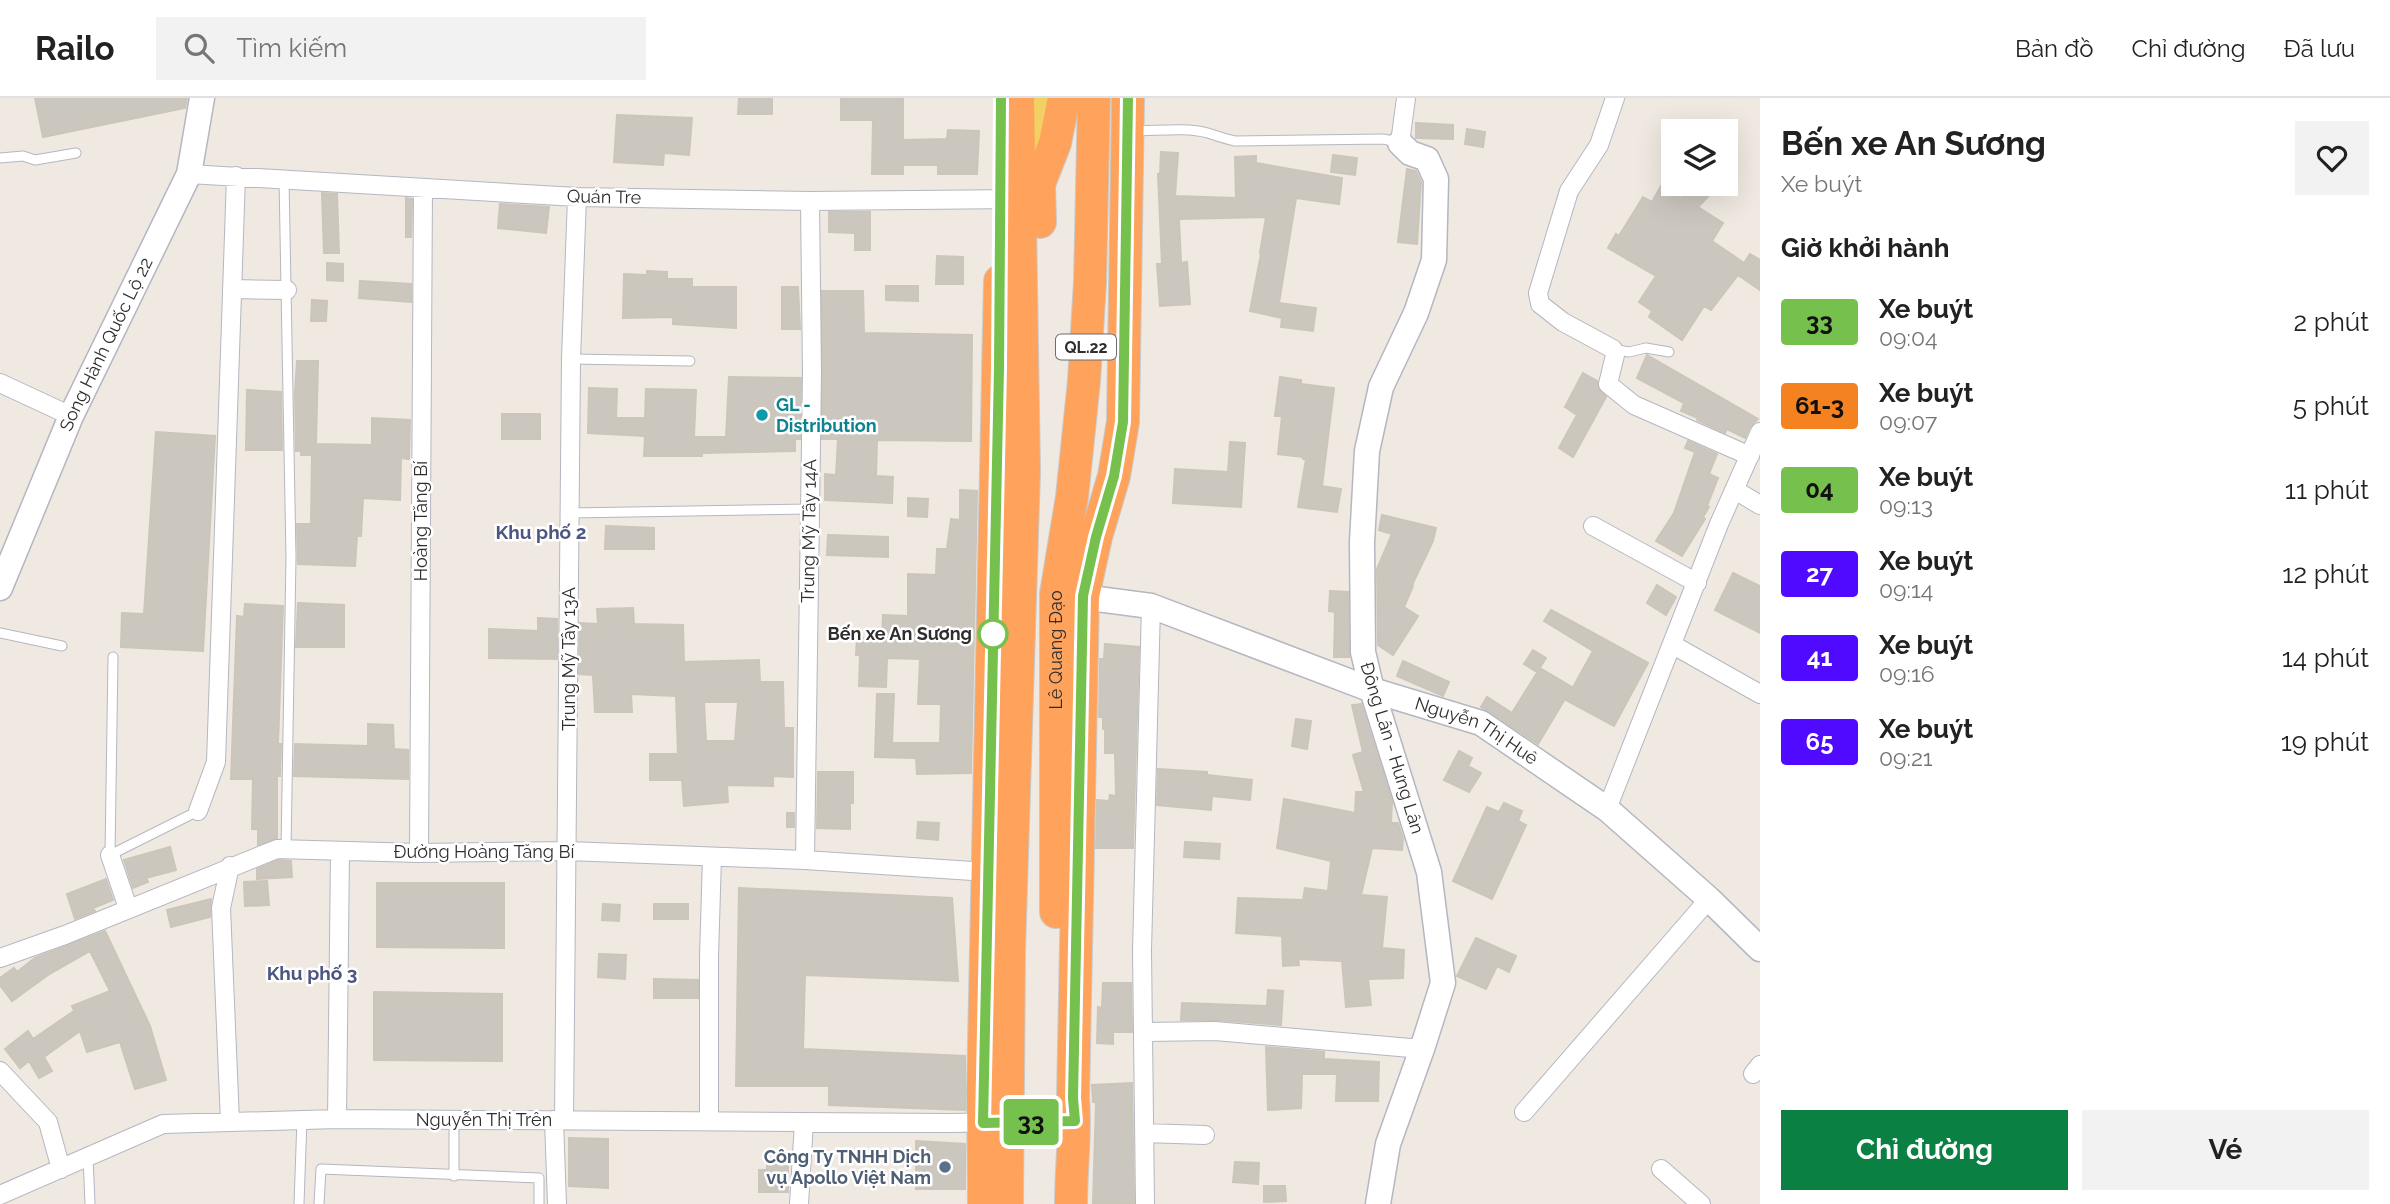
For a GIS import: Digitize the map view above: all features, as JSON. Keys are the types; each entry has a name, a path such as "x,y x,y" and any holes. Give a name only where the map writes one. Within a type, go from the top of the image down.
{"highway":[{"name":"QL.22","path":"984,1204 996,1122 998,951 1024,471 1040,311 1001,98"},
{"name":"QL.22","path":"998,951 988,872 1020,194 1018,98"},
{"name":"QL.22","path":"1020,194 1055,143 1064,98"},
{"name":"Lê Quang Đạo","path":"1071,1204 1065,1122 1072,497 1090,282 1094,98"},
{"name":"Lê Quang Đạo","path":"1070,595 1096,537 1114,476 1123,422 1128,98"},
{"path":"1081,409 1124,329"},
{"name":"QL.22","path":"996,1122 1007,1204"},
{"name":"Lê Quang Đạo","path":"1055,1204 1065,1122"}],"main road":[{"path":"1020,194 1040,98"}],"street":[{"name":"Song Hành Quốc Lộ 22","path":"0,588 71,416 189,174 202,98"},
{"path":"1400,143 1406,98"},
{"path":"1615,98 1599,145 1569,191 1538,293 1540,304 1552,314 1614,349 1608,384 1634,405 1694,429 1750,456"},
{"name":"Đông Lân - Hưng Lân","path":"1378,1204 1388,1144 1443,983 1429,872 1372,690 1363,652 1362,542 1367,451 1381,387 1416,313 1434,260 1436,179 1427,159 1410,153 1400,143"},
{"name":"Quán Tre","path":"189,174 577,197 810,201 1020,194"},
{"path":"198,811 216,762 236,176"},
{"name":"Hoàng Tăng Bí","path":"419,853 423,188"},
{"name":"Trung Mỹ Tây 13A","path":"557,1204 568,851 571,359 577,197"},
{"name":"Trung Mỹ Tây 14A","path":"805,860 812,373 810,201"},
{"path":"232,289 287,290"},
{"path":"0,383 71,416"},
{"path":"1607,809 1760,432"},
{"path":"1735,490 1760,505"},
{"path":"1593,526 1697,583"},
{"name":"Nguyễn Thị Huê","path":"1070,595 1151,606 1372,690 1481,723 1607,809 1757,939"},
{"path":"1145,1204 1142,950 1151,606"},
{"path":"1673,645 1760,694"},
{"name":"Đường Hoàng Tăng Bí","path":"0,958 277,849 419,853 568,851 805,860 988,872"},
{"path":"338,1119 340,852"},
{"path":"110,855 128,908"},
{"path":"709,1121 712,857"},
{"path":"230,866 221,908 230,1122"},
{"path":"1524,1112 1709,899"},
{"path":"1144,1032 1215,1031 1422,1049"},
{"path":"0,1071 48,1122 61,1169"},
{"name":"Nguyễn Thị Trên","path":"0,1195 163,1124 302,1119 1065,1122"},
{"path":"799,1204 804,1122"},
{"path":"1145,1133 1205,1135"},
{"path":"1661,1169 1701,1204"}],"lane":[{"path":"1128,131 1180,130 1207,133 1216,138 1235,141 1374,138 1400,143"},
{"path":"0,158 23,156 35,160 76,153"},
{"path":"284,179 291,557 286,849"},
{"path":"1614,349 1629,352 1646,348 1669,352"},
{"path":"571,359 690,361"},
{"path":"571,513 810,509"},
{"path":"0,633 62,646"},
{"path":"113,657 110,855 198,811"},
{"path":"299,1204 302,1119"},
{"path":"454,1119 454,1176"},
{"path":"88,1155 90,1204"},
{"path":"320,1204 321,1169 539,1178 539,1204"}],"building":[{"path":"35,98 187,98 185,108 43,137"},
{"path":"739,98 772,98 772,114 738,114"},
{"path":"841,98 903,98 903,140 947,139 948,130 979,131 977,174 938,174 938,165 903,165 903,174 872,174 873,120 841,120"},
{"path":"617,115 692,118 689,155 664,153 663,165 614,162"},
{"path":"1416,123 1453,125 1453,139 1416,138"},
{"path":"1467,129 1485,132 1483,147 1465,144"},
{"path":"1161,152 1178,153 1175,196 1236,198 1235,157 1256,156 1256,163 1342,178 1339,204 1296,198 1279,303 1316,308 1313,331 1281,327 1282,318 1250,311 1266,217 1179,219 1181,263 1187,262 1190,304 1160,306 1157,264 1162,264 1158,174"},
{"path":"1333,155 1357,158 1355,175 1331,172"},
{"path":"1407,169 1416,171 1421,182 1417,244 1398,242"},
{"path":"1661,186 1661,196 1709,196 1698,207 1723,223 1712,241 1744,263 1750,254 1760,260 1760,290 1738,275 1711,310 1704,306 1682,340 1649,317 1652,311 1639,302 1656,276 1608,248 1616,234 1619,236 1643,197 1652,202"},
{"path":"322,193 337,194 339,253 324,253"},
{"path":"406,198 412,199 411,237 406,237"},
{"path":"500,204 549,207 546,233 498,228"},
{"path":"829,212 870,212 870,250 855,250 855,233 829,232"},
{"path":"937,256 963,257 963,284 936,284"},
{"path":"327,263 343,264 343,281 327,280"},
{"path":"647,271 667,272 667,279 692,279 692,287 736,287 736,328 673,324 673,317 623,318 624,274 647,275"},
{"path":"360,281 411,284 411,302 359,298"},
{"path":"886,286 918,286 918,301 886,300"},
{"path":"782,287 798,287 800,329 782,329"},
{"path":"822,291 863,291 864,333 972,335 971,441 877,440 876,476 893,477 892,503 825,500 825,474 836,475 838,439 822,439"},
{"path":"312,300 327,301 326,321 311,321"},
{"path":"1647,355 1758,419 1745,438 1727,429 1725,433 1697,420 1698,418 1681,411 1684,403 1637,378"},
{"path":"297,361 318,361 316,444 372,445 372,418 410,420 409,459 401,458 400,500 363,498 361,536 357,536 355,566 298,564 297,524 311,524 312,455 301,455 301,451 296,451"},
{"path":"1583,373 1597,381 1598,388 1606,397 1573,457 1559,448 1577,415 1565,407"},
{"path":"729,377 801,378 800,439 795,439 795,451 644,456 645,436 588,433 589,388 617,389 616,418 645,418 646,389 696,390 694,437 726,437"},
{"path":"1280,377 1301,380 1301,384 1334,388 1322,486 1341,489 1337,512 1298,507 1306,459 1278,454 1282,416 1275,416"},
{"path":"247,390 281,392 282,450 246,450"},
{"path":"502,414 540,414 540,439 502,439"},
{"path":"156,432 215,436 203,651 121,647 122,613 144,614"},
{"path":"1688,441 1717,454 1709,474 1718,478 1703,517 1705,519 1682,556 1656,541 1674,513 1695,452 1685,448"},
{"path":"1230,442 1245,443 1241,507 1173,503 1175,469 1228,472"},
{"path":"960,490 977,491 971,773 917,774 916,758 875,757 877,694 894,694 892,743 940,743 941,704 918,704 920,659 887,658 886,687 859,686 860,655 856,655 857,638 882,639 883,615 908,616 908,574 936,575 937,549 947,549 951,519 960,520"},
{"path":"908,498 928,499 927,517 908,516"},
{"path":"1382,515 1436,528 1433,541 1404,607 1418,616 1393,655 1378,645 1377,569 1392,534 1379,530"},
{"path":"606,526 654,528 654,549 605,549"},
{"path":"828,535 888,537 888,557 827,555"},
{"path":"1733,573 1760,586 1760,633 1715,610"},
{"path":"1657,585 1676,597 1666,615 1647,603"},
{"path":"1330,591 1348,592 1349,657 1334,657 1335,612 1329,611"},
{"path":"298,603 344,605 344,647 296,647"},
{"path":"245,604 283,606 277,838 258,845 258,829 252,829 253,779 231,779 237,616 244,617"},
{"path":"633,608 634,624 683,625 684,662 759,660 760,682 783,682 784,728 793,728 793,777 773,776 773,786 727,785 728,802 684,806 682,780 650,780 650,754 678,754 676,696 631,694 632,712 595,712 593,675 579,674 580,623 598,624 597,609","holes":["704,702 738,702 735,741 706,741"]},
{"path":"1551,610 1648,663 1614,726 1566,700 1593,651 1544,621"},
{"path":"538,618 557,619 557,659 489,658 489,629 538,631"},
{"path":"1105,644 1139,647 1133,848 1096,848 1097,800 1109,801 1110,795 1116,796 1115,753 1105,753 1103,717 1099,717 1100,659 1104,659"},
{"path":"1533,650 1546,658 1537,672 1524,664"},
{"path":"1403,661 1449,682 1443,696 1397,676"},
{"path":"1540,668 1572,687 1538,744 1481,707 1487,697 1512,713"},
{"path":"1361,704 1392,802 1391,823 1398,823 1403,839 1402,850 1372,848 1361,895 1387,897 1382,948 1404,950 1403,978 1368,979 1371,1005 1346,1007 1342,961 1298,959 1299,965 1283,966 1282,936 1236,933 1238,898 1303,900 1305,888 1328,891 1331,861 1277,848 1284,799 1355,813 1356,792 1364,792 1353,755 1363,752 1352,705"},
{"path":"1296,719 1311,721 1307,749 1292,746"},
{"path":"368,724 393,725 394,749 408,750 408,779 294,776 295,744 368,746"},
{"path":"1459,751 1472,758 1468,766 1481,773 1469,792 1444,780"},
{"path":"1158,769 1207,772 1207,775 1252,780 1250,800 1212,796 1211,810 1157,805"},
{"path":"818,772 853,772 850,829 817,828"},
{"path":"1504,803 1522,811 1518,821 1526,825 1492,899 1453,881 1487,807 1499,812"},
{"path":"787,813 794,813 794,827 787,827"},
{"path":"918,822 939,823 938,840 917,838"},
{"path":"1185,842 1220,844 1219,859 1184,857"},
{"path":"170,847 176,870 146,878 148,882 133,888 124,860"},
{"path":"279,860 291,861 292,877 257,879 257,869"},
{"path":"106,879 113,900 75,919 67,894"},
{"path":"267,881 269,905 245,906 244,882"},
{"path":"377,883 504,883 504,948 377,947"},
{"path":"739,888 952,898 958,981 805,975 803,1049 965,1056 965,1110 829,1105 829,1086 736,1086"},
{"path":"211,899 210,917 171,927 167,910"},
{"path":"603,904 620,905 619,921 602,920"},
{"path":"654,904 688,904 688,919 654,919"},
{"path":"105,931 150,1026 166,1080 135,1089 120,1042 87,1052 80,1031 44,1057 52,1071 39,1078 29,1061 20,1068 5,1049 28,1031 33,1039 74,1011 72,1006 110,991 90,951 48,975 12,1001 0,985 0,978 14,968 17,972 35,958"},
{"path":"1476,938 1516,956 1509,972 1497,966 1486,989 1457,976"},
{"path":"599,954 626,955 625,979 598,977"},
{"path":"654,979 698,980 698,998 654,998"},
{"path":"1103,983 1131,983 1132,1032 1113,1032 1113,1044 1097,1043 1098,1007 1102,1008"},
{"path":"1268,990 1283,991 1281,1025 1181,1020 1182,1003 1267,1006"},
{"path":"374,992 502,994 502,1061 374,1060"},
{"path":"1266,1047 1324,1052 1324,1059 1379,1062 1378,1101 1336,1101 1337,1074 1302,1074 1301,1108 1268,1110"},
{"path":"1132,1083 1134,1204 1093,1203 1096,1102 1093,1102 1092,1085"},
{"path":"569,1138 608,1139 608,1188 569,1186"},
{"name":"Công Ty TNHH Dịch vụ Apollo Việt Nam","path":"916,1141 965,1144 965,1189 916,1189"},
{"path":"767,1161 788,1161 788,1192 759,1192 759,1170 767,1170"},
{"path":"1235,1162 1259,1163 1258,1184 1233,1182"},
{"path":"1264,1186 1285,1186 1286,1201 1264,1202"}],"bus line":[{"name":"33","path":"1001,98 999,368 983,1123 1075,1121 1073,1098 1083,596 1096,537 1114,476 1123,422 1128,98"}],"place":[{"name":"GL - Distribution","path":"762,415"},
{"name":"Bến xe An Sương","path":"993,634"},
{"name":"Công Ty TNHH Dịch vụ Apollo Việt Nam","path":"945,1167"}],"district":[{"name":"Khu phố 2","path":"541,532"},
{"name":"Khu phố 3","path":"312,973"}]}
